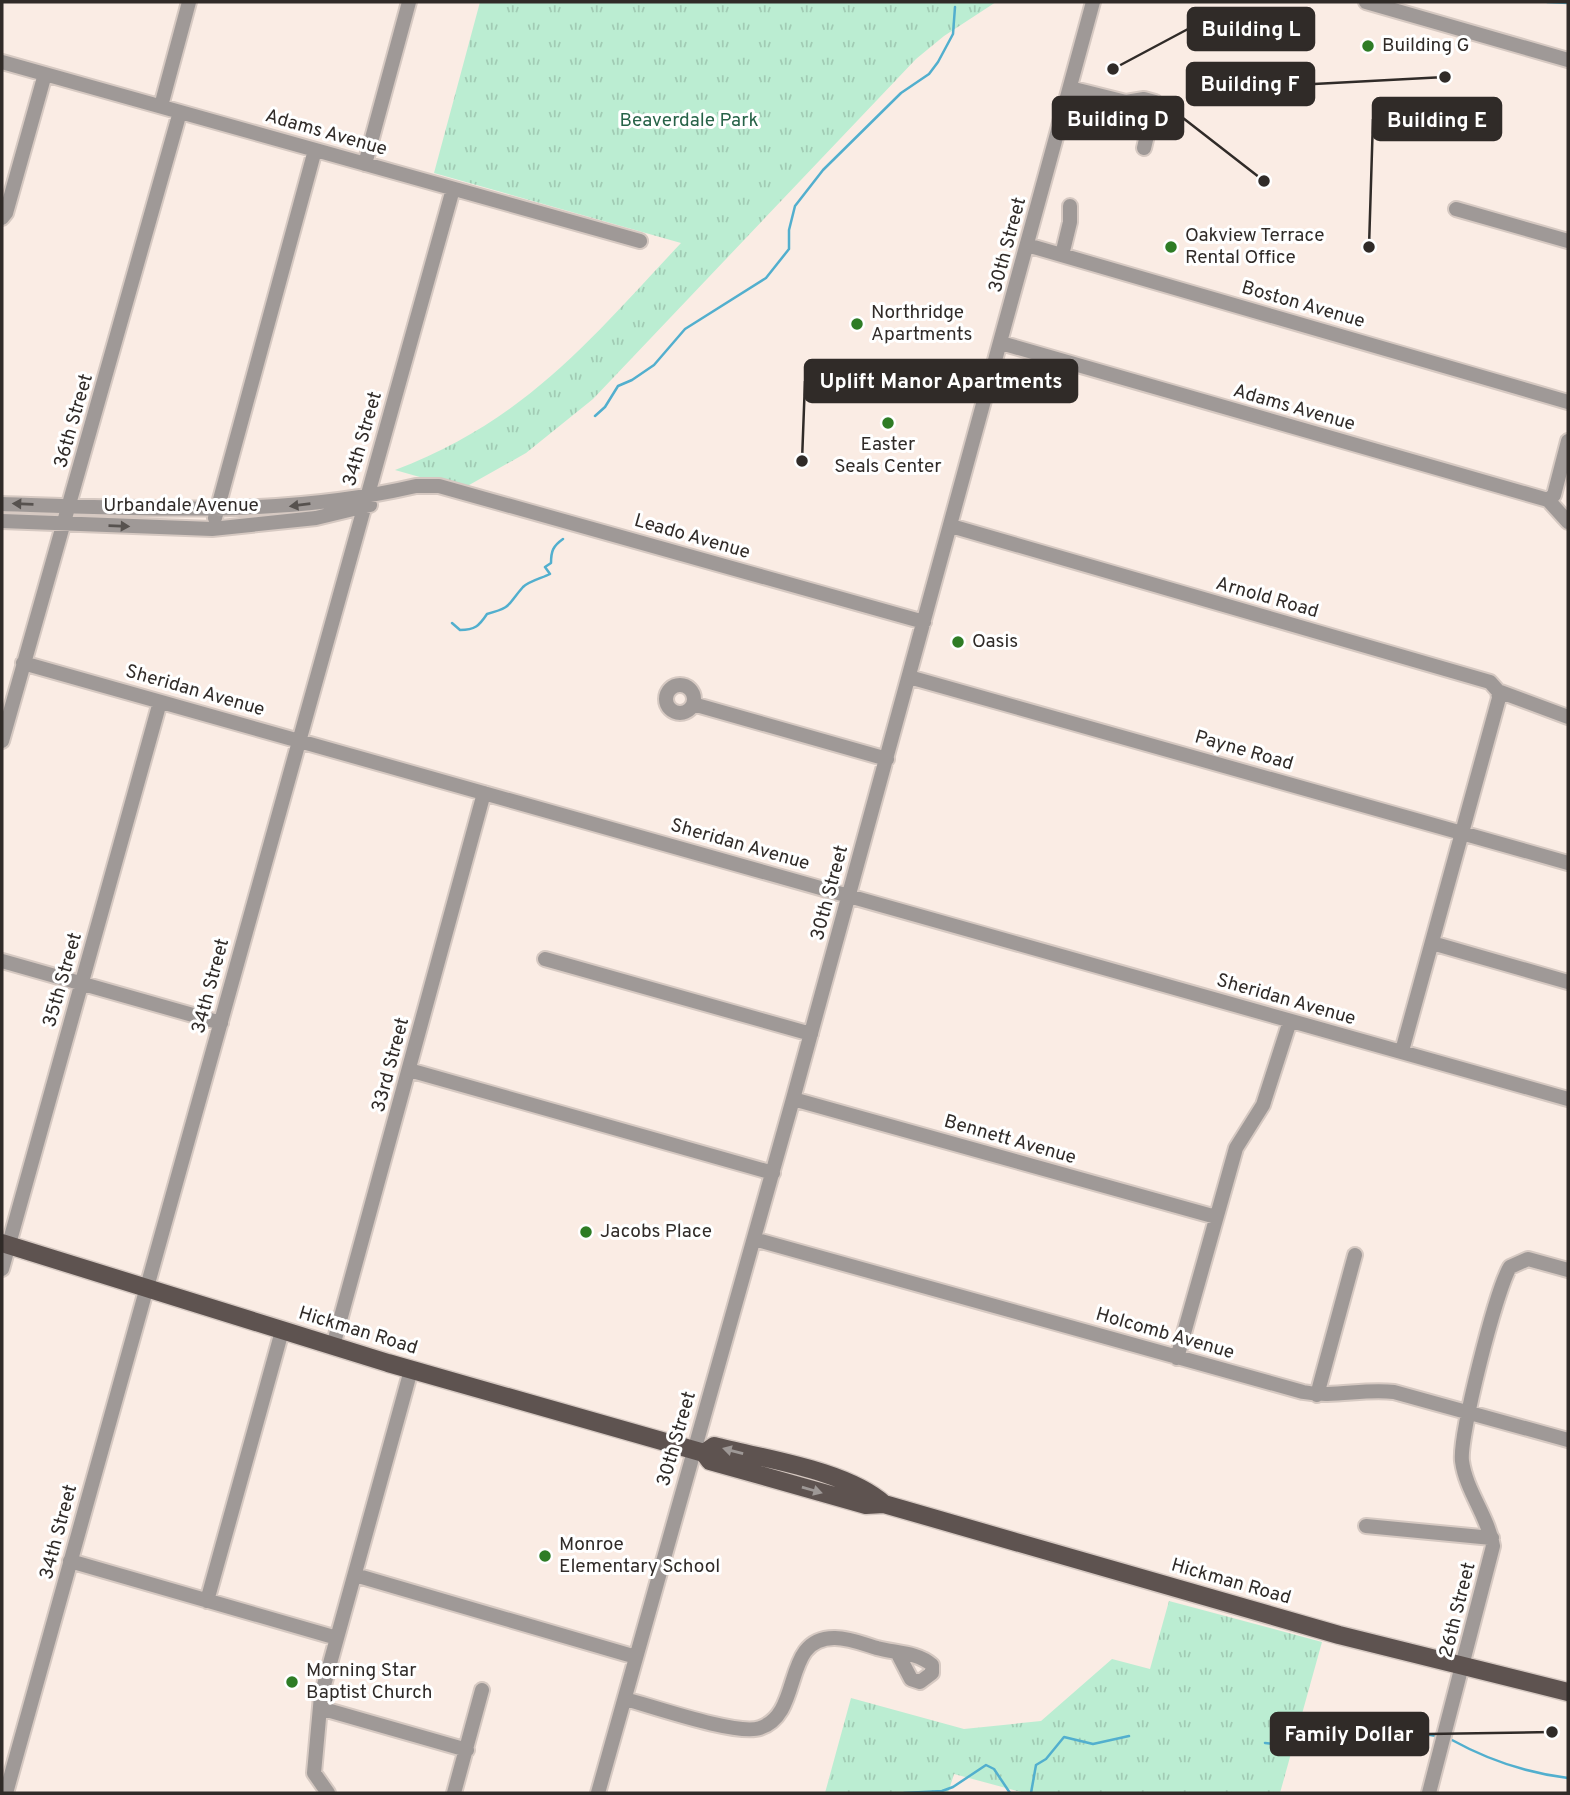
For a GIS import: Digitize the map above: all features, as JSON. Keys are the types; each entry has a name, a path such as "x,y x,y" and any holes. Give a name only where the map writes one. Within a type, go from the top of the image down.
{"main road":[{"name":"Hickman Road","path":"5,1244 411,1370 699,1451 714,1446 798,1468 871,1492 884,1504 1339,1635 1568,1692"}],"street":[{"path":"161,106 189,2"},
{"path":"365,164 409,2"},
{"name":"30th Street","path":"598,1793 699,1451 754,1239 1093,2"},
{"path":"1366,2 1568,60"},
{"name":"Adams Avenue","path":"2,62 640,241"},
{"path":"2,218 6,213 45,74"},
{"path":"1070,88 1126,102 1144,99 1155,102 1144,148"},
{"name":"36th Street","path":"2,740 180,112"},
{"path":"212,529 315,150"},
{"name":"34th Street","path":"6,1793 453,189"},
{"path":"1062,255 1070,222 1070,206"},
{"path":"1456,209 1568,241"},
{"name":"Boston Avenue","path":"1027,245 1568,402"},
{"name":"Adams Avenue","path":"1001,343 1548,500"},
{"path":"1568,441 1554,495 1548,500 1568,522"},
{"name":"Urbandale Avenue","path":"2,521 212,529 274,525 416,486 450,489"},
{"name":"Leado Avenue","path":"450,489 924,622"},
{"name":"Urbandale Avenue","path":"2,504 217,510 365,502"},
{"name":"Arnold Road","path":"951,526 1490,682 1498,691 1568,718"},
{"name":"Sheridan Avenue","path":"23,663 1568,1099"},
{"name":"Payne Road","path":"909,677 1568,863"},
{"path":"1402,1051 1499,698 1498,691"},
{"name":"35th Street","path":"2,1269 5,1244 82,984 160,702"},
{"path":"693,704 887,760"},
{"name":"33rd Street","path":"333,1346 484,793"},
{"path":"1432,943 1568,982"},
{"path":"545,959 811,1034"},
{"path":"2,961 221,1023"},
{"path":"1177,1358 1236,1148 1264,1105 1290,1021"},
{"path":"409,1070 773,1172"},
{"name":"Bennett Avenue","path":"793,1099 1216,1217"},
{"name":"Holcomb Avenue","path":"754,1239 1317,1395 1371,1389 1394,1392 1568,1440"},
{"path":"1317,1395 1356,1255"},
{"name":"26th Street","path":"1429,1793 1491,1564 1490,1526 1462,1464 1461,1448 1468,1412 1505,1275 1518,1262 1528,1259 1568,1270"},
{"path":"207,1601 282,1331"},
{"path":"328,1793 314,1773 320,1708 411,1370"},
{"path":"1366,1526 1492,1538"},
{"path":"70,1562 337,1638"},
{"path":"355,1575 636,1657"},
{"path":"625,1699 736,1729 759,1729 779,1716 798,1661 813,1643 839,1637 898,1654"},
{"path":"454,1793 482,1690"},
{"path":"320,1708 467,1750"}],"green space":[{"name":"Beaverdale Park","path":"480,2 996,2 944,36 916,59 593,399 526,453 462,489 395,470 441,450 519,402 585,345 681,243 434,173"},
{"path":"1169,1601 1322,1642 1280,1793 1025,1793 954,1774 948,1793 825,1793 851,1698 964,1729 1041,1721 1112,1659 1150,1669"}],"waterway":[{"path":"1547,2 1568,3"},
{"path":"595,416 605,407 618,386 654,365 685,329 766,278 789,249 789,230 795,206 823,170 901,93 929,74 938,62 953,34 955,7"},
{"path":"452,623 460,630 473,628 487,614 509,605 523,587 550,574 545,567 551,563 553,549 563,539"},
{"path":"1265,1743 1304,1747 1366,1729 1386,1727 1436,1736"},
{"path":"1031,1793 1036,1765 1046,1759 1064,1737 1093,1744 1129,1736"},
{"path":"1452,1740 1508,1765 1568,1778"},
{"path":"904,1793 942,1791 953,1787 986,1765 994,1769 1010,1793"}],"place":[{"name":"Building G","path":"1368,46"},
{"name":"Building L","path":"1113,69"},
{"name":"Building F","path":"1445,77"},
{"name":"Building D","path":"1264,181"},
{"name":"Oakview Terrace Rental Office","path":"1171,247"},
{"name":"Building E","path":"1369,247"},
{"name":"Northridge Apartments","path":"857,324"},
{"name":"Easter Seals Center","path":"888,423"},
{"name":"Uplift Manor Apartments","path":"802,461"},
{"name":"Oasis","path":"958,642"},
{"name":"Jacobs Place","path":"586,1232"},
{"name":"Monroe Elementary School","path":"545,1556"},
{"name":"Morning Star Baptist Church","path":"292,1682"},
{"name":"Family Dollar","path":"1552,1732"}]}
